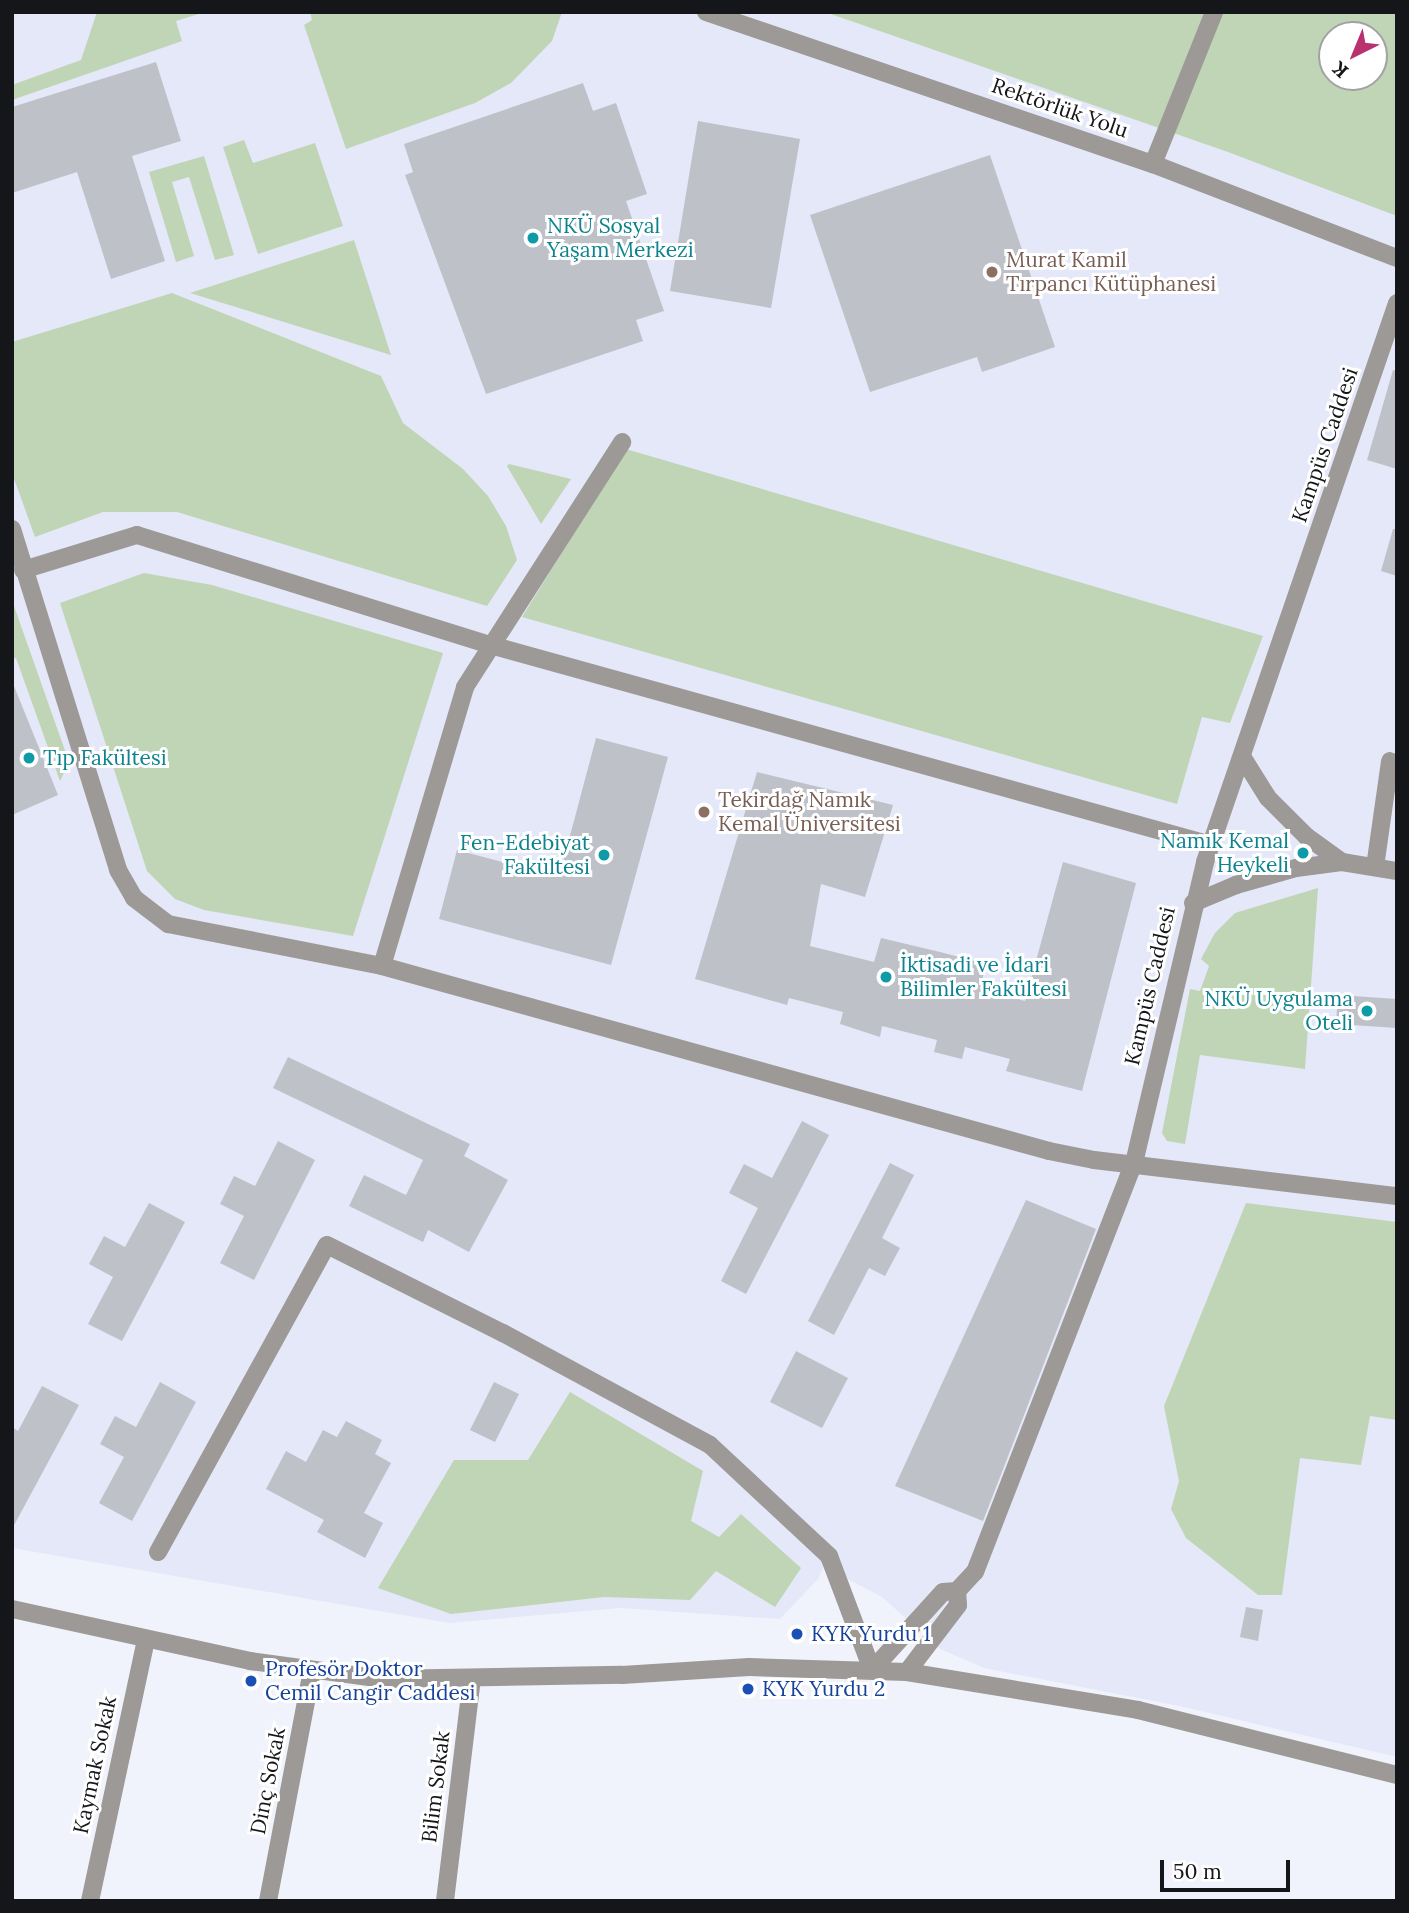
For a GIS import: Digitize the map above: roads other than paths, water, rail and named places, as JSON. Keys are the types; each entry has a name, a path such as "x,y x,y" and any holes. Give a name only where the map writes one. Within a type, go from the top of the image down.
{"street":[{"name":"Rektörlük Yolu","path":"706,12 1153,164 1397,258"},
{"path":"1153,164 1214,12"},
{"name":"Kampüs Caddesi","path":"957,1591 975,1572 1133,1163 1193,903 1397,303"},
{"path":"382,966 465,687 494,646 622,442"},
{"path":"12,529 20,576 118,870 134,898 168,924 382,966 1049,1151 1397,1196"},
{"path":"20,576 138,535 494,646 1211,845"},
{"path":"1243,758 1268,798 1306,836 1342,862"},
{"path":"1375,867 1390,761"},
{"path":"1193,903 1237,885 1342,862 1397,871"},
{"path":"158,1552 327,1245 503,1333 710,1445 829,1556 872,1670"},
{"path":"872,1670 943,1592 957,1591 958,1605 907,1672"},
{"path":"12,1609 146,1640 312,1670 384,1679 471,1679 749,1667 907,1672 1138,1710 1397,1775"},
{"name":"Kaymak Sokak","path":"90,1901 146,1640"},
{"name":"Dinç Sokak","path":"268,1901 312,1670"},
{"name":"Bilim Sokak","path":"445,1901 471,1679"}],"place":[{"name":"NKÜ Sosyal Yaşam Merkezi","path":"533,238"},
{"name":"Murat Kamil Tırpancı Kütüphanesi","path":"992,272"},
{"name":"Tıp Fakültesi","path":"29,758"},
{"name":"Tekirdağ Namık Kemal Üniversitesi","path":"704,812"},
{"name":"Namık Kemal Heykeli","path":"1303,853"},
{"name":"Fen-Edebiyat Fakültesi","path":"604,855"},
{"name":"İktisadi ve İdari Bilimler Fakültesi","path":"886,977"},
{"name":"NKÜ Uygulama Oteli","path":"1367,1011"},
{"name":"KYK Yurdu 1","path":"797,1634"},
{"name":"Profesör Doktor Cemil Cangir Caddesi","path":"251,1681"},
{"name":"KYK Yurdu 2","path":"748,1689"}]}
